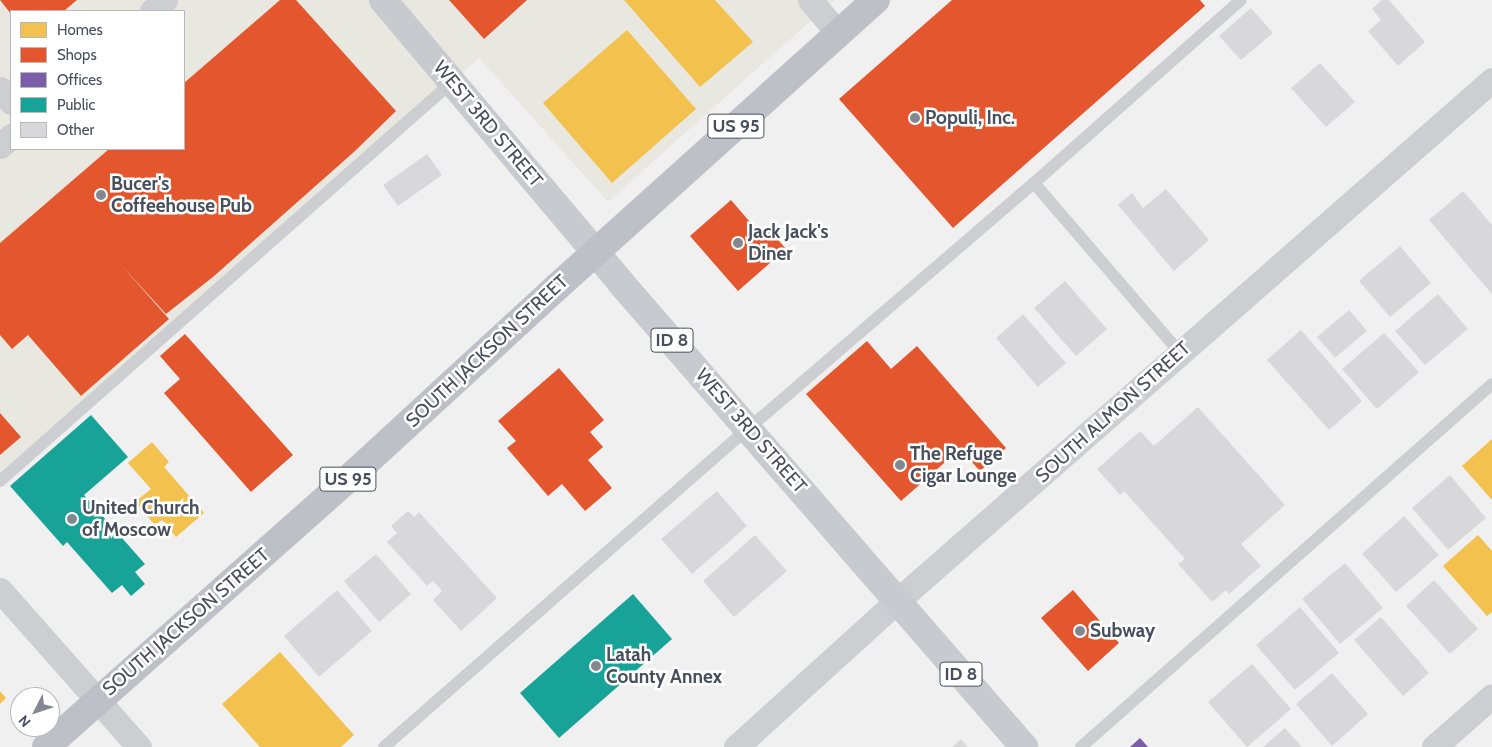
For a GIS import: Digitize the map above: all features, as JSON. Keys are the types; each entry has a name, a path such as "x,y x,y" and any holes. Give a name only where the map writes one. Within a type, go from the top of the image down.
{"highway":[{"name":"SOUTH JACKSON STREET","path":"97,701 347,480 595,252 838,32 876,0"},
{"name":"US 95","path":"46,747 97,701"}],"main road":[{"name":"WEST 3RD STREET","path":"383,0 595,252 1024,747"}],"street":[{"path":"153,10 165,0"},
{"path":"810,0 838,32"},
{"name":"SOUTH ALMON STREET","path":"736,747 897,601 1492,80"},
{"path":"0,89 10,101"},
{"path":"0,146 10,137"},
{"path":"0,590 139,747"},
{"path":"1434,747 1492,696"}],"lane":[{"path":"384,747 1242,0"},
{"path":"0,481 452,82"},
{"path":"1034,183 1180,352"},
{"path":"1081,747 1492,384"}],"shaded area":[{"path":"0,0 834,0 608,202 479,58 0,476"}],"building: Homes":[{"path":"624,0 715,0 753,42 700,87"},
{"path":"627,30 696,109 612,183 543,103"},
{"path":"1492,439 1492,500 1462,466"},
{"path":"152,442 169,462 164,467 204,513 176,537 162,520 155,525 135,502 151,489 128,463"},
{"path":"1478,535 1492,551 1492,612 1487,616 1443,566"},
{"path":"280,652 354,735 341,747 260,747 222,704"},
{"path":"0,691 6,698 0,704"}],"building: Shops":[{"path":"0,0 77,0 65,10 10,10 10,13"},
{"path":"280,0 296,0 396,111 355,151 213,277 166,314 121,265 169,319 81,396 28,335 12,349 0,335 0,243 108,150 185,150 185,82"},
{"path":"449,0 527,0 484,39"},
{"path":"952,0 1200,0 1205,6 953,228 839,99"},
{"name":"Jack Jack's Diner","path":"731,200 762,236 769,229 786,249 738,291 690,236"},
{"path":"185,334 293,455 251,492 164,393 180,379 160,356"},
{"path":"867,341 891,369 917,346 1006,448 980,471 960,449 901,501 806,394"},
{"path":"559,368 604,420 590,432 603,447 588,460 612,488 585,511 562,484 548,496 507,448 516,441 498,421"},
{"path":"0,413 21,437 0,455"},
{"name":"Subway","path":"1073,590 1119,643 1088,671 1041,618"}],"building: Offices":[{"path":"1140,738 1148,747 1130,747"}],"building: Public":[{"name":"United Church of Moscow","path":"91,415 128,457 84,495 145,564 135,572 145,584 131,596 122,585 112,593 67,542 63,546 10,486"},
{"name":"Latah County Annex","path":"633,594 672,639 559,738 520,693"}],"building: Other":[{"path":"1382,0 1389,0 1425,42 1398,66 1368,31 1381,20 1372,9"},
{"path":"1251,8 1273,33 1241,60 1219,36"},
{"path":"1320,63 1355,102 1326,127 1291,88"},
{"path":"427,154 442,175 398,206 383,185"},
{"path":"1166,189 1209,240 1174,271 1118,205 1132,193 1143,208"},
{"path":"1463,191 1492,225 1492,294 1429,220"},
{"path":"1400,246 1431,283 1390,317 1359,281"},
{"path":"1065,281 1107,329 1076,356 1034,308"},
{"path":"1438,294 1468,329 1425,365 1395,331"},
{"path":"1349,310 1367,331 1335,358 1317,337"},
{"path":"1023,314 1066,363 1038,387 996,338"},
{"path":"1301,330 1362,401 1329,430 1267,360"},
{"path":"1384,333 1419,372 1377,409 1342,369"},
{"path":"1198,407 1285,505 1241,544 1261,566 1229,594 1226,590 1212,602 1178,564 1185,559 1124,491 1120,495 1097,469 1140,431 1154,446"},
{"path":"1450,475 1486,518 1448,550 1412,508"},
{"path":"717,491 747,526 692,574 661,539"},
{"path":"408,511 414,517 419,512 497,598 461,631 433,600 442,591 433,581 427,586 387,542 397,533 391,526"},
{"path":"1404,516 1439,555 1396,592 1362,554"},
{"path":"755,535 787,571 734,617 703,581"},
{"path":"376,554 411,594 379,622 344,581"},
{"path":"1345,563 1383,608 1340,644 1302,599"},
{"path":"1434,580 1478,629 1450,654 1406,606"},
{"path":"337,590 372,631 319,677 284,636"},
{"path":"1300,607 1339,653 1295,690 1256,645"},
{"path":"1381,617 1429,673 1403,696 1354,640"},
{"path":"1252,664 1291,709 1247,747 1208,702"},
{"path":"1332,673 1368,714 1332,746 1296,704"},
{"path":"1285,728 1302,747 1263,747"},
{"path":"961,739 968,747 952,747"}],"place":[{"name":"Populi, Inc.","path":"915,118"},
{"name":"Bucer's Coffeehouse Pub","path":"101,195"},
{"name":"Jack Jack's Diner","path":"738,243"},
{"name":"The Refuge Cigar Lounge","path":"900,465"},
{"name":"United Church of Moscow","path":"72,519"},
{"name":"Subway","path":"1080,631"},
{"name":"Latah County Annex","path":"596,666"}]}
